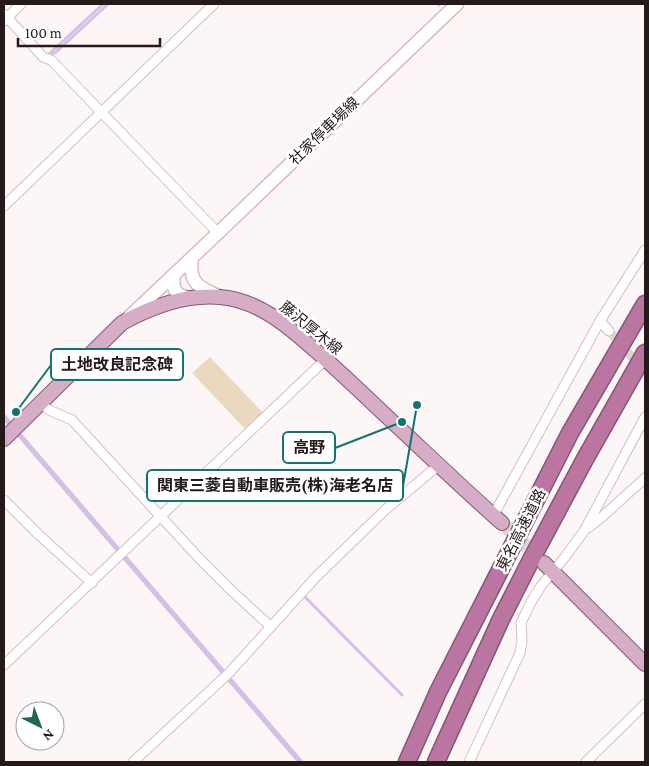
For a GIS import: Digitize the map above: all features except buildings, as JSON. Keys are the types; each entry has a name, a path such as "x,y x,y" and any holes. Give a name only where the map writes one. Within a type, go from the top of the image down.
{"highway":[{"name":"東名高速道路","path":"407,762 438,692 570,433 645,304"},
{"name":"東名高速道路","path":"436,762 501,619 543,565 594,442 645,353"}],"main road":[{"name":"社家停車場線","path":"122,323 457,4"},
{"path":"192,258 191,274 196,283 205,290 221,297"},
{"path":"174,275 173,286 175,290 178,294 190,298"},
{"name":"藤沢厚木線","path":"10,432 122,323 161,305 190,298 221,297 249,304 287,326 498,520"},
{"path":"543,565 645,664"}],"street":[{"path":"22,4 5,17 43,57 51,60 218,233"},
{"path":"4,206 214,4"},
{"path":"498,520 600,321 645,250"},
{"path":"600,321 609,331"},
{"path":"4,665 326,360"},
{"path":"40,402 49,410 72,420 160,518 232,591 271,627"},
{"path":"469,762 520,653 522,641 521,623 539,589 543,565 565,557 584,531 645,417"},
{"path":"133,762 226,676 316,577 385,510 439,465"},
{"path":"584,531 645,478"},
{"path":"4,500 39,535 92,582"},
{"path":"586,762 645,704"}],"shaded area":[{"path":"210,357 263,413 245,429 192,373"},
{"path":"4,413 304,762 297,762 4,421"}],"waterway":[{"path":"49,54 103,4"},
{"path":"52,54 108,4"},
{"path":"305,597 402,695"}],"tunnel":[{"path":"609,331 645,372"},
{"path":"502,523 542,561"}],"place":[{"name":"関東三菱自動車販売(株)海老名店","path":"417,405"},
{"name":"土地改良記念碑","path":"16,412"},
{"name":"高野","path":"402,422"}]}
